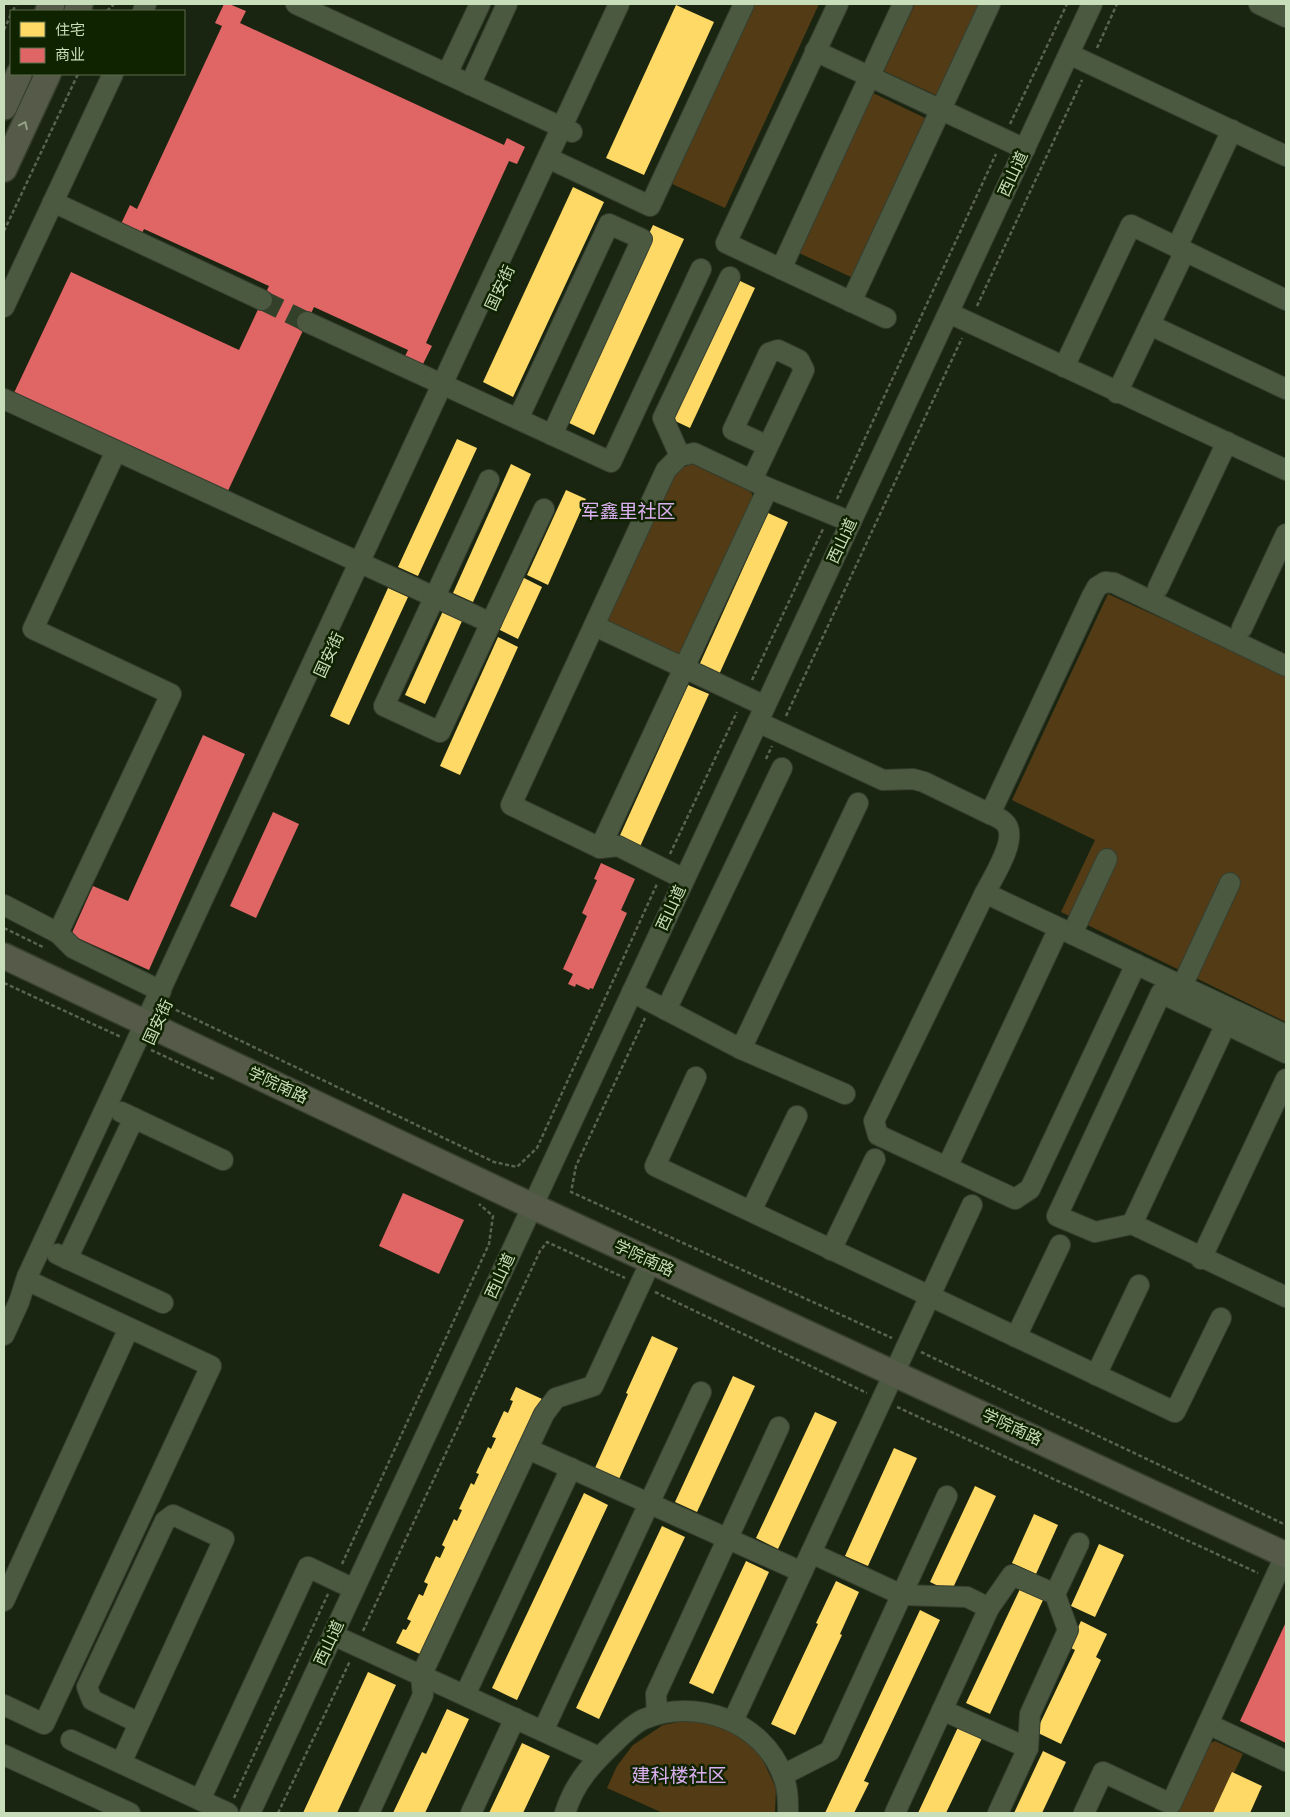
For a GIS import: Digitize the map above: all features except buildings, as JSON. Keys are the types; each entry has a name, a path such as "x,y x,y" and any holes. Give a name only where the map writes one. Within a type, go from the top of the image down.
{"main road":[{"path":"4,107 19,75"},
{"path":"4,169 48,75"},
{"name":"学院南路","path":"4,956 152,1023 651,1262 1286,1554"}],"street":[{"path":"296,4 567,130"},
{"path":"447,74 480,4"},
{"path":"470,85 507,4"},
{"name":"国安街","path":"567,130 619,4"},
{"name":"国安街","path":"4,1335 19,1302 27,1277 152,1023 567,130 632,4"},
{"path":"553,160 650,206 744,4"},
{"path":"838,4 726,243 886,318"},
{"path":"781,269 903,4"},
{"path":"851,302 990,4"},
{"name":"西山道","path":"250,1813 1092,4"},
{"path":"1259,4 1283,11"},
{"path":"815,51 1024,149"},
{"path":"1069,54 1286,156"},
{"path":"4,307 114,75"},
{"path":"1117,392 1150,325 1232,130"},
{"path":"53,202 262,300"},
{"path":"518,419 609,224 642,240 552,434"},
{"path":"1064,366 1131,225 1286,300"},
{"path":"307,322 611,462 701,269"},
{"path":"680,456 663,418 730,277"},
{"path":"948,313 1286,470"},
{"path":"1150,325 1286,389"},
{"path":"600,848 684,668 760,484 768,446 804,370 799,360 778,350 769,353 733,430 768,446"},
{"path":"4,399 491,623"},
{"path":"1158,588 1227,442"},
{"path":"53,941 170,694 32,629 116,451"},
{"path":"684,879 618,846 600,848 511,805 666,470 680,456 694,452 760,484 851,522"},
{"path":"489,480 384,706 440,732 544,509"},
{"path":"1242,628 1286,534"},
{"path":"990,814 1092,596 1097,587 1105,582 1114,583 1286,666"},
{"path":"595,626 744,697 778,732 882,780 913,779 924,782 990,814 1006,825 1010,835 1008,846 874,1121 878,1135 1015,1199 1030,1189 1136,964"},
{"path":"659,1006 774,763"},
{"path":"741,1049 858,802"},
{"path":"947,1167 1066,931 1107,859"},
{"path":"1182,986 1230,883"},
{"path":"985,893 1286,1035"},
{"path":"4,906 53,941 73,948 152,1023"},
{"path":"632,992 741,1049 845,1094"},
{"path":"1284,1290 1202,1258 1132,1224 1095,1232 1057,1216 1161,992 1286,1053"},
{"name":"国安街","path":"19,1302 59,1255 126,1114 152,1023"},
{"path":"1132,1224 1226,1024"},
{"path":"696,1077 655,1166 1175,1412 1222,1318"},
{"path":"1202,1258 1286,1079"},
{"path":"126,1114 223,1160"},
{"path":"751,1211 797,1116"},
{"path":"831,1250 875,1159"},
{"path":"733,1722 972,1205"},
{"path":"1016,1337 1060,1245"},
{"path":"59,1255 163,1303"},
{"path":"369,1813 423,1695 421,1676 544,1414 556,1398 593,1386 651,1262"},
{"path":"4,1705 44,1724 211,1366 35,1284"},
{"path":"1096,1375 1139,1285"},
{"path":"4,1601 129,1328"},
{"path":"542,1731 701,1392"},
{"path":"657,1714 656,1694 779,1427"},
{"path":"528,1449 802,1572"},
{"path":"465,1695 571,1468"},
{"path":"783,1775 830,1751 947,1496"},
{"path":"121,1763 140,1723 224,1539 173,1515 165,1521 87,1687 92,1700 140,1723"},
{"path":"998,1813 1028,1748 1030,1714 1068,1630 1055,1594 1079,1543"},
{"path":"811,1553 902,1595 967,1597 989,1608"},
{"path":"1084,1813 1103,1772 1171,1804 1286,1554"},
{"path":"200,1800 308,1567 354,1589"},
{"path":"895,1813 989,1608 1012,1575 1055,1594"},
{"path":"333,1635 599,1757"},
{"path":"565,1813 583,1775 625,1733 642,1720 657,1714 680,1710 708,1712 745,1728 760,1741 774,1758 783,1775 788,1796 788,1813"},
{"path":"942,1710 1028,1748"},
{"path":"471,1813 515,1718"},
{"path":"1208,1724 1286,1760"},
{"path":"71,1740 228,1813"},
{"path":"4,1754 130,1813"}],"path":[{"path":"4,983 152,1023 494,1162 518,1166 537,1148 664,868 1067,4"},
{"path":"774,763 778,732 1118,4"},
{"path":"4,30 10,17"},
{"path":"4,231 78,75"},
{"path":"4,928 53,941"},
{"path":"659,1006 576,1166 571,1192 907,1345 1286,1524"},
{"path":"152,1023 217,1081"},
{"path":"228,1813 489,1244 493,1216 474,1201"},
{"path":"278,1813 536,1260 547,1242 881,1400 1274,1580"}],"shaded area":[{"path":"752,4 819,4 725,208 670,183"},
{"path":"915,4 979,4 936,95 884,71"},
{"path":"873,93 925,118 851,277 799,253"},
{"path":"692,464 751,492 754,500 682,653 674,656 609,625 606,617 676,470"},
{"path":"1108,594 1286,675 1286,1022 1061,912 1095,840 1012,800"},
{"path":"683,1721 710,1721 735,1730 759,1752 776,1788 775,1813 663,1813 607,1788 617,1766 633,1745 663,1725"},
{"path":"1215,1741 1243,1754 1215,1813 1167,1813 1197,1749"}],"tunnel":[{"path":"262,300 307,322"}],"district":[{"name":"军鑫里社区","path":"628,511"},
{"name":"建科楼社区","path":"679,1775"}]}
